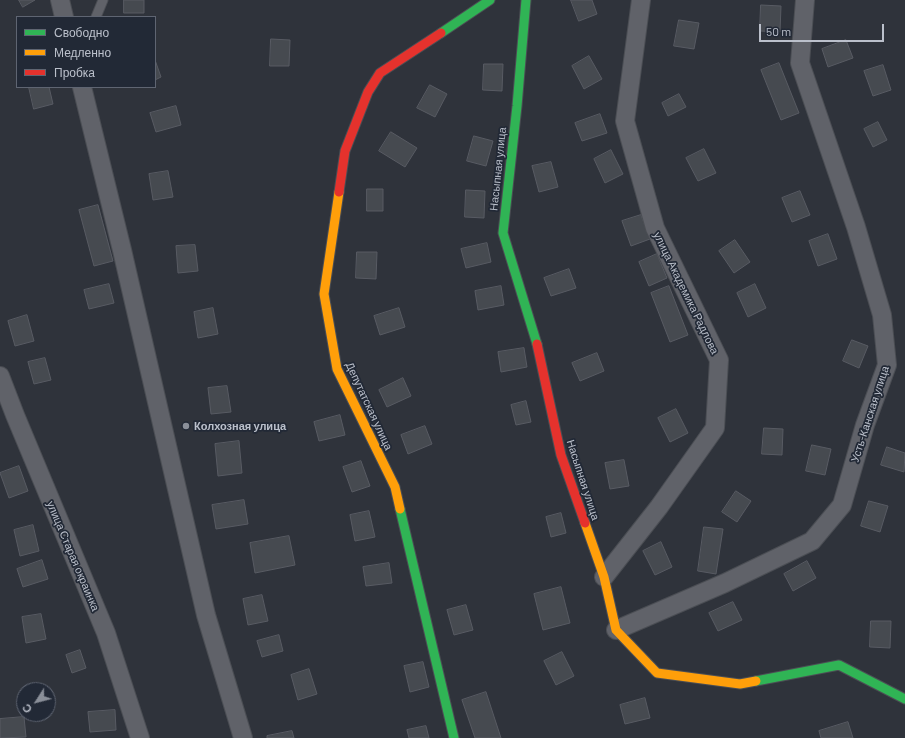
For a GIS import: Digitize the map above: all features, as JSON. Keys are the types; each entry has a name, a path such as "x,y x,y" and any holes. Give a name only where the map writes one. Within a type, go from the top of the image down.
{"street":[{"path":"60,0 64,16"},
{"name":"Депутатская улица","path":"454,738 395,487 337,369 324,294 346,151 368,92 380,73 490,0"},
{"name":"Насыпная улица","path":"526,0 517,106 503,233 540,355 561,455 604,577 616,630"},
{"name":"улица Академика Радлова","path":"604,577 659,507 715,428 719,360 655,228 625,121 641,0"},
{"name":"Усть-Канская улица","path":"616,630 725,582 812,541 842,505 865,425 887,365 882,315 856,227 800,63 805,0"},
{"path":"82,88 122,250 206,615 243,738"},
{"name":"улица Старая окраинка","path":"0,376 106,633 140,738"},
{"path":"616,630 657,673 740,684 839,665 905,699"}],"lane":[{"path":"96,16 103,0"}],"building":[{"path":"19,0 35,0 23,7"},
{"path":"124,0 144,0 144,13 124,13"},
{"path":"571,0 592,0 597,14 579,21"},
{"path":"761,5 781,6 780,32 760,31"},
{"path":"679,20 699,23 694,49 674,46"},
{"path":"271,39 290,40 289,66 270,66"},
{"path":"846,40 853,58 828,67 822,49"},
{"path":"589,56 602,79 584,89 572,66"},
{"path":"156,63 161,77 156,80"},
{"path":"779,63 799,113 781,120 761,70"},
{"path":"484,64 503,64 502,91 483,90"},
{"path":"883,65 891,90 873,96 864,71"},
{"path":"430,85 447,94 435,117 417,108"},
{"path":"29,88 49,88 53,104 34,109"},
{"path":"679,94 686,107 668,116 662,103"},
{"path":"176,106 181,125 156,132 150,113"},
{"path":"600,114 607,133 582,141 575,123"},
{"path":"878,122 887,140 873,147 864,129"},
{"path":"391,132 417,148 405,167 379,151"},
{"path":"474,136 493,141 486,166 467,161"},
{"path":"704,149 716,173 698,181 686,158"},
{"path":"611,150 623,174 605,183 594,159"},
{"path":"551,162 558,187 539,192 532,166"},
{"path":"168,171 173,197 153,200 149,174"},
{"path":"367,189 383,189 383,211 367,211"},
{"path":"466,190 485,191 484,218 465,217"},
{"path":"800,191 810,215 792,222 782,198"},
{"path":"98,205 113,261 94,266 79,210"},
{"path":"641,215 650,239 631,246 622,221"},
{"path":"828,234 837,259 818,266 809,241"},
{"path":"735,240 750,262 734,273 719,251"},
{"path":"487,243 491,262 466,268 461,249"},
{"path":"195,245 198,271 178,273 176,246"},
{"path":"357,252 377,252 376,279 356,278"},
{"path":"657,254 667,278 649,286 639,262"},
{"path":"569,269 576,288 551,296 544,278"},
{"path":"109,284 114,303 89,309 84,290"},
{"path":"755,284 766,308 748,317 737,293"},
{"path":"501,286 504,305 478,310 475,291"},
{"path":"669,286 688,335 670,342 651,293"},
{"path":"213,308 218,334 198,338 194,312"},
{"path":"399,308 405,327 380,335 374,316"},
{"path":"27,315 34,341 15,346 8,321"},
{"path":"852,340 868,346 859,368 843,361"},
{"path":"524,348 527,367 501,372 498,352"},
{"path":"597,353 604,371 580,381 572,363"},
{"path":"45,358 51,380 34,384 28,362"},
{"path":"403,378 411,396 387,407 379,390"},
{"path":"227,386 231,412 211,414 208,388"},
{"path":"526,401 531,422 516,425 511,405"},
{"path":"676,409 688,433 670,442 658,418"},
{"path":"340,415 345,435 319,441 314,422"},
{"path":"425,426 432,444 408,454 401,435"},
{"path":"764,428 783,429 782,455 762,454"},
{"path":"239,441 242,473 218,476 215,444"},
{"path":"812,445 831,449 825,475 806,471"},
{"path":"887,447 905,453 904,472 881,465"},
{"path":"624,460 629,486 610,489 605,463"},
{"path":"361,461 370,486 352,492 343,467"},
{"path":"19,466 28,491 9,498 0,473"},
{"path":"736,491 751,501 737,522 722,512"},
{"path":"244,500 248,524 216,529 212,505"},
{"path":"869,501 888,506 880,532 861,526"},
{"path":"369,511 375,537 355,541 350,515"},
{"path":"561,513 566,533 551,537 546,517"},
{"path":"33,525 39,551 20,556 14,530"},
{"path":"704,527 723,529 716,574 698,571"},
{"path":"289,536 295,565 255,573 250,543"},
{"path":"661,542 672,567 655,575 643,551"},
{"path":"42,560 48,579 23,587 17,569"},
{"path":"807,561 816,578 793,591 784,574"},
{"path":"389,563 392,583 366,586 363,567"},
{"path":"561,587 570,623 543,630 534,594"},
{"path":"262,595 268,621 248,625 243,599"},
{"path":"733,602 742,620 718,631 709,613"},
{"path":"466,605 473,630 454,635 447,610"},
{"path":"41,614 46,639 26,643 22,617"},
{"path":"871,621 891,621 890,648 870,647"},
{"path":"279,635 283,651 262,657 257,641"},
{"path":"80,650 86,668 72,673 66,655"},
{"path":"562,652 574,676 556,685 544,661"},
{"path":"423,662 429,687 410,692 404,666"},
{"path":"309,669 317,694 298,700 291,675"},
{"path":"486,692 501,738 475,738 462,700"},
{"path":"645,698 650,718 625,724 620,705"},
{"path":"115,710 116,730 90,732 88,712"},
{"path":"16,718 16,722 24,722 26,737 0,738 0,719"},
{"path":"848,722 853,738 821,738 819,731"},
{"path":"426,726 429,738 409,738 407,730"},
{"path":"292,731 294,738 267,738 267,736"}],"traffic: fast":[{"path":"441,33 490,0"},
{"path":"526,0 517,106 503,233 537,344"},
{"path":"400,509 454,738"},
{"path":"756,681 839,665 905,699"}],"traffic: slow":[{"path":"339,192 324,294 337,369 395,487 400,509"},
{"path":"585,523 604,577 616,630 657,673 740,684 756,681"}],"traffic: jam":[{"path":"339,192 345,151 368,92 380,73 441,33"},
{"path":"537,344 561,455 585,523"}],"place":[{"name":"Колхозная улица","path":"186,426"}]}
